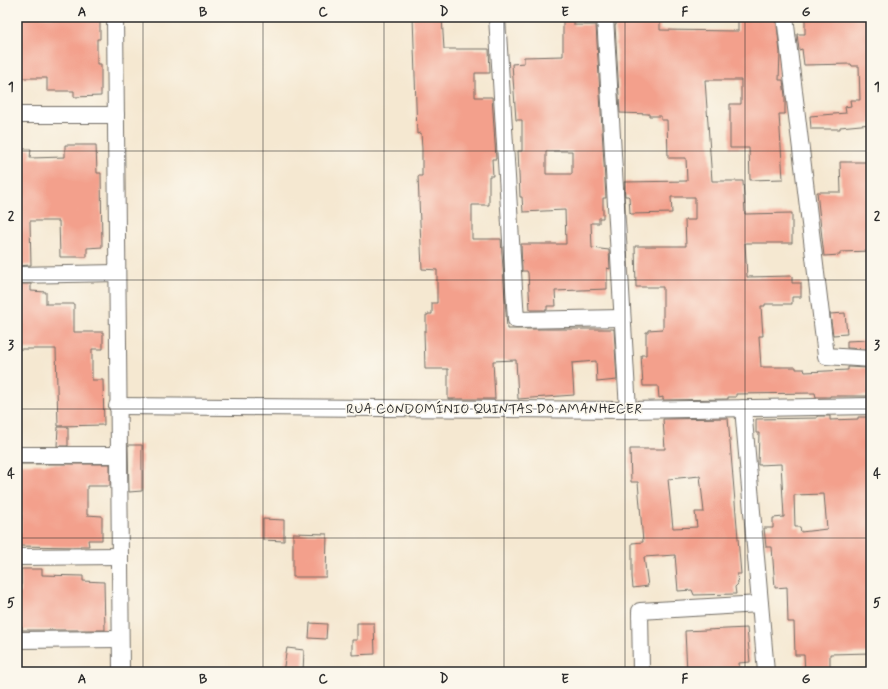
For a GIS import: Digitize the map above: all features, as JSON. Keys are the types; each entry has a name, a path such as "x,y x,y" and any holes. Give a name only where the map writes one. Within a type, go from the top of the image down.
{"street":[{"path":"115,17 121,672"},
{"path":"497,17 516,320 622,318"},
{"path":"605,17 628,410"},
{"path":"785,17 826,356 871,359"},
{"path":"17,115 116,114"},
{"path":"17,275 118,273"},
{"name":"RUA CONDOMÍNIO QUINTAS DO AMANHECER","path":"118,406 628,410 871,406"},
{"path":"742,408 766,672"},
{"path":"17,455 119,454"},
{"path":"17,557 120,556"},
{"path":"642,672 640,611 760,604"},
{"path":"17,640 120,640"}],"building":[{"path":"20,17 100,17 100,39 97,39 97,64 101,64 101,96 74,97 74,91 47,91 47,78 19,78 18,24 20,24"},
{"path":"413,17 442,17 444,49 489,49 490,73 475,73 475,97 492,97 496,159 492,159 493,176 489,176 489,205 472,205 472,239 501,239 507,329 614,329 617,380 597,382 596,361 572,363 574,395 518,399 516,360 493,361 495,399 448,399 448,369 425,369 424,331 426,331 426,315 432,314 432,303 437,303 437,270 422,269 418,176 422,176 422,149 421,133 417,134"},
{"path":"563,17 574,17 574,25 596,25 606,198 603,198 603,218 599,218 599,223 591,223 592,248 609,250 610,269 607,268 607,289 555,291 556,306 547,306 547,310 530,310 528,273 527,271 522,271 521,244 566,244 565,210 523,212 522,197 520,197 518,151 522,151 522,120 516,120 512,64 524,63 524,57 563,56","holes":["546,151 572,151 572,174 546,174"]},
{"path":"616,17 660,17 660,30 738,31 738,17 776,17 780,52 779,80 783,80 785,96 785,114 779,114 783,179 750,180 749,148 730,148 730,104 741,104 741,80 705,80 712,181 743,181 745,214 792,213 792,243 745,243 747,277 792,276 792,283 801,283 801,297 792,297 792,304 765,304 765,306 761,306 763,336 759,336 761,367 796,367 796,369 804,369 805,372 848,370 848,367 868,368 868,396 816,397 815,393 736,394 736,397 728,397 728,399 663,400 663,397 659,398 658,386 643,386 641,355 646,355 646,332 648,332 648,330 663,329 663,287 636,287 635,246 686,246 685,220 695,220 695,197 671,197 672,213 630,213 629,197 625,196 624,182 687,181 686,158 668,158 667,120 661,120 661,116 649,116 649,114 620,113 615,25"},
{"path":"805,17 871,17 871,124 840,127 840,129 811,129 810,116 846,113 845,107 851,106 850,100 860,100 859,66 852,66 851,64 804,65 802,49 799,50 797,34 805,34"},
{"path":"65,145 96,145 97,173 101,173 102,247 87,248 87,257 60,257 59,221 30,221 31,265 17,266 17,149 31,149 30,158 65,157"},
{"path":"840,162 871,162 871,251 840,252 840,255 824,256 817,192 841,192"},
{"path":"17,284 31,284 31,291 46,292 46,304 74,304 74,332 103,332 103,349 92,349 92,380 103,380 104,425 58,426 56,349 18,349"},
{"path":"845,313 847,334 833,335 830,314"},
{"path":"868,340 868,349 847,348 847,341"},
{"path":"817,416 830,416 830,420 871,417 871,653 830,654 830,672 805,672 804,655 795,655 794,622 788,622 787,587 775,588 772,547 766,547 764,528 773,528 773,518 784,517 781,464 758,465 759,433 756,433 756,419 817,418","holes":["824,494 827,529 801,532 800,527 795,527 794,495"]},
{"path":"728,418 741,574 737,574 738,584 735,587 736,594 694,595 692,590 678,591 675,555 644,557 648,586 633,588 632,543 643,542 638,482 631,482 630,449 665,449 663,419","holes":["700,476 704,512 695,512 697,527 673,528 668,479"]},
{"path":"58,427 68,427 68,446 57,446"},
{"path":"128,445 142,445 142,491 129,492"},
{"path":"17,464 110,464 110,486 87,486 87,515 102,516 102,540 88,540 89,546 80,547 17,546 17,532 21,532 21,506 17,506"},
{"path":"263,519 284,520 284,541 263,540"},
{"path":"293,533 327,534 326,577 293,577"},
{"path":"21,569 42,569 42,575 83,576 83,581 104,582 105,630 22,630 22,626 17,627 17,593 21,593"},
{"path":"310,623 327,624 326,639 309,638"},
{"path":"357,623 374,623 375,654 352,655 352,640 357,640"},
{"path":"747,628 750,662 739,663 740,672 687,672 685,631"},
{"path":"287,648 304,650 303,672 283,672"}]}
